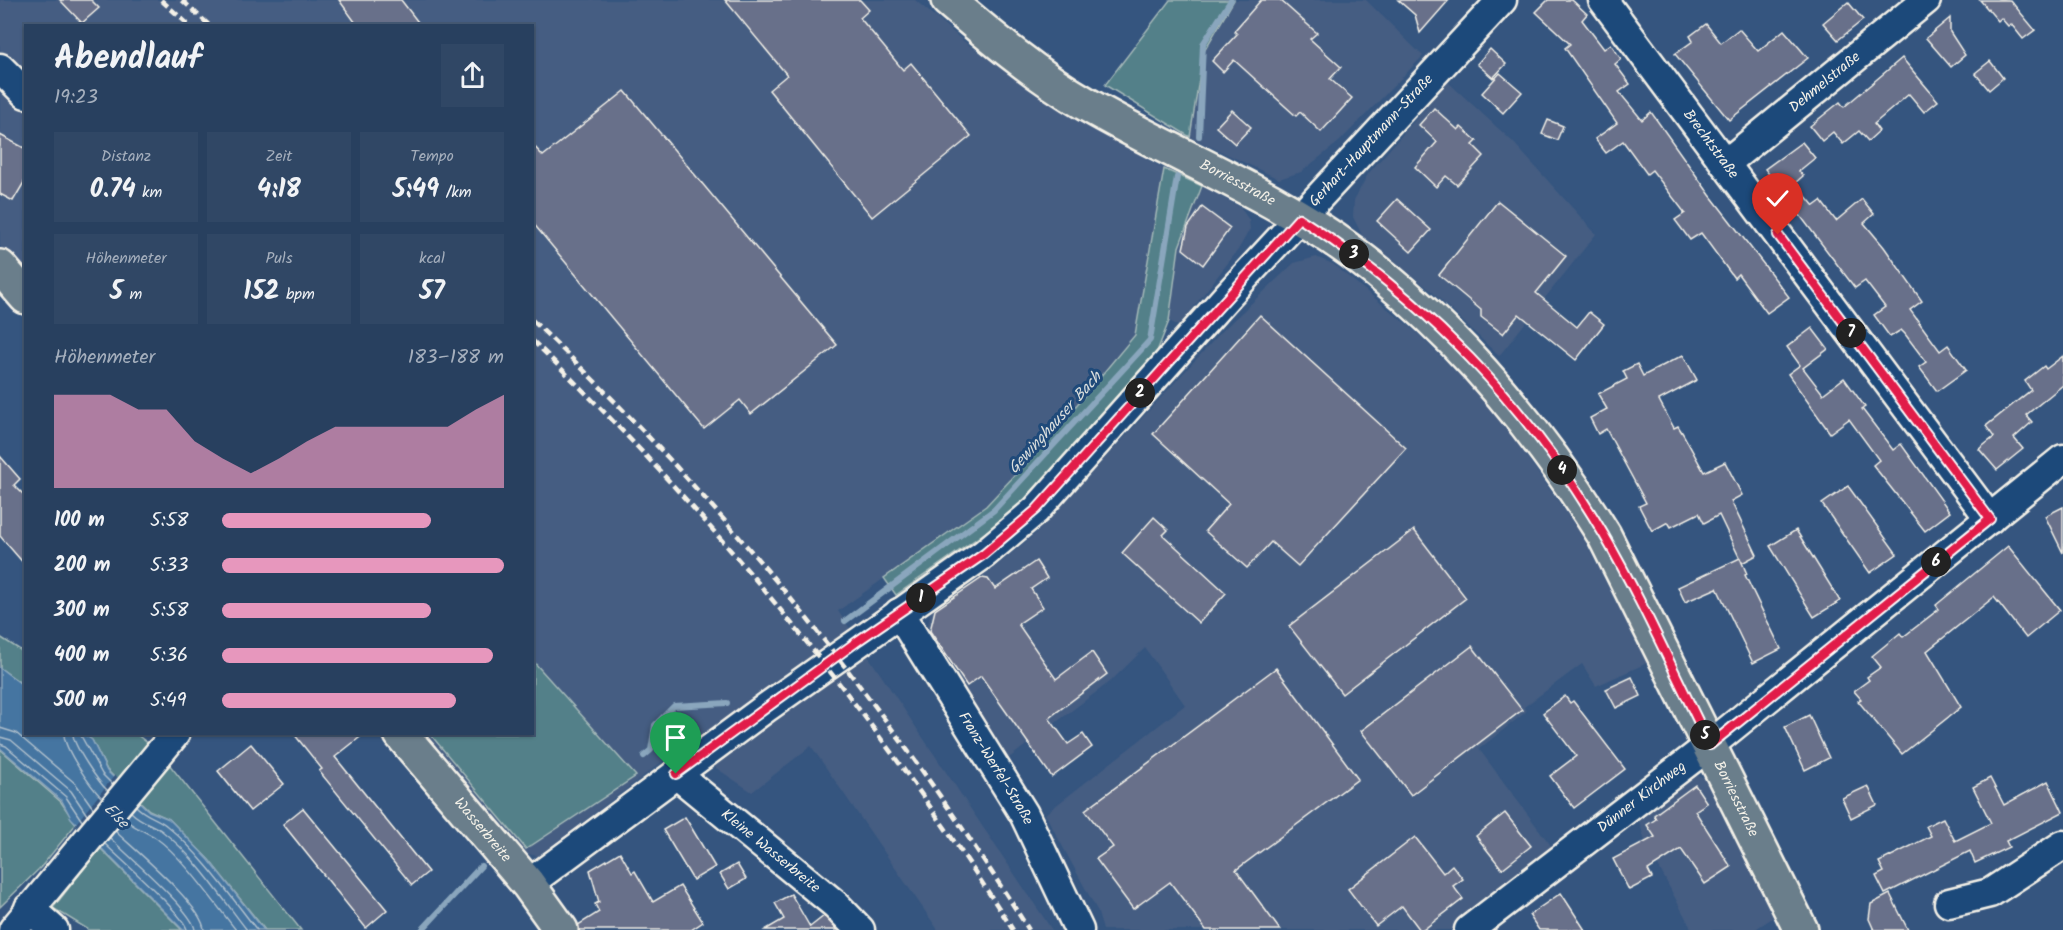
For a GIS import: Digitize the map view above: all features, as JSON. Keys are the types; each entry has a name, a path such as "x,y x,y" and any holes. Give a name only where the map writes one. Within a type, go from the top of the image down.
{"main road":[{"name":"Borriesstraße","path":"948,0 1013,54 1085,104 1242,184 1352,252 1446,333 1495,383 1569,479 1604,535 1801,930"},
{"path":"0,267 24,295"},
{"name":"Wasserbreite","path":"402,735 528,884 561,930"}],"street":[{"name":"Gerhart-Hauptmann-Straße","path":"528,884 676,774 984,554 1036,510 1299,218 1502,0"},
{"name":"Brechtstraße","path":"1603,0 1990,519"},
{"name":"Dehmelstraße","path":"1725,164 1926,0"},
{"path":"0,68 24,92"},
{"name":"Dünner Kirchweg","path":"1469,930 1710,745 2063,459"},
{"name":"Franz-Werfel-Straße","path":"899,613 1024,814 1079,930"},
{"path":"54,930 21,919 174,735"},
{"name":"Kleine Wasserbreite","path":"676,774 836,905 860,930"},
{"path":"1949,903 1990,892 2063,845"}],"shaded area":[{"path":"0,0 915,0 965,42 1064,110 1164,169 1135,335 1044,444 986,506 838,611 1052,930 938,930 811,746 752,792 683,746 538,856 522,853 423,735 534,735 534,24 24,24 24,275 0,246"},
{"path":"1234,0 1366,0 1423,56 1339,142 1301,172 1279,179 1190,137 1203,53"},
{"path":"1448,82 1513,142 1596,234 1499,356 1430,290 1362,235 1353,217 1354,200 1368,174"},
{"path":"1202,186 1240,207 1249,220 1250,229 1238,250 1179,326 1169,321 1179,247"},
{"path":"1316,257 1333,264 1415,331 1471,386 1512,436 1582,535 1647,663 1596,686 1582,664 1524,707 1526,712 1479,749 1555,851 1455,930 1103,930 1097,910 1045,814 1185,705 1145,648 1111,681 1009,758 927,631 931,609 990,571 1034,535 1224,329 1294,263"},
{"path":"1694,775 1706,778 1774,917 1754,930 1692,930 1645,841 1638,818"}],"green space":[{"path":"1170,0 1234,0 1203,53 1190,137 1105,85"},
{"path":"1164,169 1202,186 1179,247 1169,321 1152,364 1010,515 896,595 884,578 986,506 1044,444 1135,335"},
{"path":"0,637 24,652 24,685 0,668"},
{"path":"534,662 636,776 526,849 431,735 534,735"},
{"path":"85,735 137,735 159,752 128,791 107,770 92,740"},
{"path":"0,749 61,802 76,824 41,867 0,907"},
{"path":"161,754 301,930 265,930 209,860 169,819 149,810 129,791"},
{"path":"100,848 182,930 89,930 53,908"}],"water":[{"name":"Else","path":"0,668 24,686 24,735 84,735 92,740 107,771 149,811 169,819 209,860 264,930 183,930 71,818 62,801 0,748"}],"pier":[{"path":"115,775 140,799 99,850 74,826"}],"building":[{"path":"60,0 91,0 99,8 82,23"},
{"path":"339,0 401,0 419,24 357,24"},
{"path":"725,0 860,0 869,10 860,18 903,70 911,63 971,136 872,217 769,90 787,75"},
{"path":"1261,0 1280,0 1317,33 1310,39 1341,67 1330,79 1352,98 1321,132 1300,112 1296,116 1234,60 1223,72 1212,61 1237,34 1234,31"},
{"path":"1398,0 1449,0 1420,33 1415,15"},
{"path":"1548,0 1572,0 1587,14 1582,20 1604,49 1611,44 1621,59 1615,64 1630,84 1619,92 1642,120 1651,112 1710,195 1789,297 1767,313 1738,274 1734,278 1701,233 1690,240 1675,220 1685,213 1652,170 1647,174 1623,141 1606,153 1595,139 1617,123 1565,48 1570,44 1536,12"},
{"path":"1980,0 2010,0 2035,30 2023,39 2011,24 2008,26 2001,18 1998,21"},
{"path":"1848,2 1863,20 1838,40 1823,23"},
{"path":"1950,18 1950,32 1965,55 1951,67 1926,38"},
{"path":"1706,24 1721,43 1739,29 1758,51 1784,30 1808,58 1729,120 1675,54 1693,41 1690,36"},
{"path":"1490,49 1506,64 1493,78 1477,64"},
{"path":"1902,58 1938,101 1924,112 1909,94 1874,124 1879,131 1868,141 1859,131 1843,144 1833,132 1822,141 1810,126 1840,102 1844,107"},
{"path":"1990,61 2003,78 1989,90 1975,73"},
{"path":"1500,73 1522,92 1503,113 1482,93"},
{"path":"625,91 837,345 751,414 740,400 704,429 534,224 534,146 543,156"},
{"path":"1434,108 1458,130 1461,127 1477,141 1473,145 1484,156 1457,185 1446,176 1436,187 1415,167 1437,142 1419,125"},
{"path":"1232,110 1251,127 1235,144 1216,127"},
{"path":"1548,120 1563,126 1557,140 1542,134"},
{"path":"0,135 24,148 24,182 13,201 0,194"},
{"path":"1802,142 1815,158 1799,171 1803,176 1795,183 1814,206 1821,201 1836,221 1862,199 1874,214 1864,223 1922,301 1910,310 1940,351 1948,345 1966,370 1937,391 1919,367 1926,362 1905,334 1901,330 1890,337 1874,315 1885,307 1865,281 1855,288 1765,169"},
{"path":"1397,199 1431,230 1411,252 1377,221"},
{"path":"1498,201 1566,256 1536,293 1577,327 1589,312 1604,324 1576,360 1519,314 1503,334 1481,317 1481,310 1439,275"},
{"path":"1202,207 1230,228 1203,265 1183,249 1188,227"},
{"path":"1260,315 1406,448 1298,566 1271,542 1247,568 1205,531 1229,504 1153,434"},
{"path":"1812,328 1828,349 1803,368 1823,394 1844,378 1865,407 1862,409 1893,450 1901,444 1950,512 1925,531 1873,465 1879,460 1849,419 1830,433 1788,374 1800,365 1787,347"},
{"path":"1683,355 1697,380 1659,400 1674,428 1678,426 1704,472 1725,462 1742,495 1731,501 1757,555 1742,563 1719,515 1704,523 1699,513 1671,527 1668,522 1652,531 1639,506 1646,503 1606,429 1598,434 1590,418 1607,409 1598,394 1627,379 1623,371 1637,364 1643,376"},
{"path":"2063,356 2063,385 2026,415 2032,422 2014,438 2023,449 1997,470 1979,449 1994,437 1986,426 2031,390 2025,381 2044,366 2046,369"},
{"path":"0,456 20,479 14,485 24,495 24,564 0,536"},
{"path":"1848,486 1897,554 1870,573 1822,504"},
{"path":"2063,507 2063,553 2045,516"},
{"path":"1154,517 1168,530 1163,535 1226,593 1199,623 1122,553"},
{"path":"1414,530 1466,598 1342,694 1289,626"},
{"path":"1796,530 1840,601 1814,617 1770,546"},
{"path":"2008,546 2060,610 2026,638 1994,597 1927,651 1961,707 1902,754 1858,701 1861,699 1854,691 1869,680 1867,677 1881,667 1872,656 1900,633 1903,637 1939,609 1936,605"},
{"path":"1740,558 1747,574 1745,575 1781,649 1753,663 1717,588 1685,602 1678,587"},
{"path":"1036,561 1047,578 1031,589 1043,607 1018,624 1056,679 1092,652 1107,674 1049,718 1068,744 1083,734 1092,747 1052,777 981,676 967,686 930,631 935,610 982,578 988,579 995,589"},
{"path":"1472,646 1522,710 1411,795 1361,731"},
{"path":"1276,668 1358,779 1236,870 1280,930 1206,930 1170,882 1133,909 1096,859 1113,847 1085,810"},
{"path":"1632,677 1641,696 1616,708 1606,689"},
{"path":"1565,696 1570,703 1573,701 1625,769 1574,808 1550,776 1576,756 1543,713"},
{"path":"1809,715 1829,758 1805,770 1785,727"},
{"path":"295,735 363,735 335,757 428,872 412,885 319,771 322,769"},
{"path":"251,744 284,784 250,811 218,771"},
{"path":"1990,778 2004,805 2048,781 2063,812 2006,841 2009,847 1975,863 1970,851 1885,894 1876,876 1884,872 1879,862 1931,836 1926,826 1943,818 1955,841 1991,823 1973,787"},
{"path":"1695,785 1707,803 1695,811 1731,867 1705,884 1681,849 1648,870 1652,878 1629,890 1613,859 1655,837 1647,825 1656,819 1654,815"},
{"path":"1868,786 1877,805 1851,818 1842,798"},
{"path":"303,808 387,910 366,928 283,824"},
{"path":"1505,813 1531,846 1502,869 1476,836"},
{"path":"685,817 715,867 693,880 663,830"},
{"path":"1415,837 1443,873 1452,865 1463,879 1453,886 1463,899 1423,930 1420,930 1402,906 1376,926 1348,889"},
{"path":"620,852 632,873 635,871 653,902 680,886 703,922 691,930 579,930 578,925 599,912 595,904 599,902 590,870"},
{"path":"737,864 746,879 729,889 720,874"},
{"path":"1561,893 1585,930 1539,930 1529,915"},
{"path":"791,894 810,927 824,916 837,930 765,930 784,919 775,903"},
{"path":"1890,894 1908,930 1874,930 1869,919 1871,904"}],"waterway":[{"name":"Gewinghauser Bach","path":"1199,136 1203,44 1231,0"},
{"name":"Gewinghauser Bach","path":"845,621 994,510 1150,340 1177,177"},
{"name":"Gewinghauser Bach","path":"644,756 651,750 655,725 674,706 727,703"},
{"name":"Gewinghauser Bach","path":"422,930 481,866"}],"railway":[{"path":"161,0 188,24"},
{"path":"182,0 208,24"},
{"path":"534,322 671,460 800,610 919,766 1029,930"},
{"path":"534,342 665,477 790,621 906,772 1013,930"}],"route":[{"path":"676,774 859,640 984,554 1036,510 1299,218 1352,252 1446,333 1495,383 1534,431 1569,479 1604,535 1710,745 1990,519 1778,235"}]}
